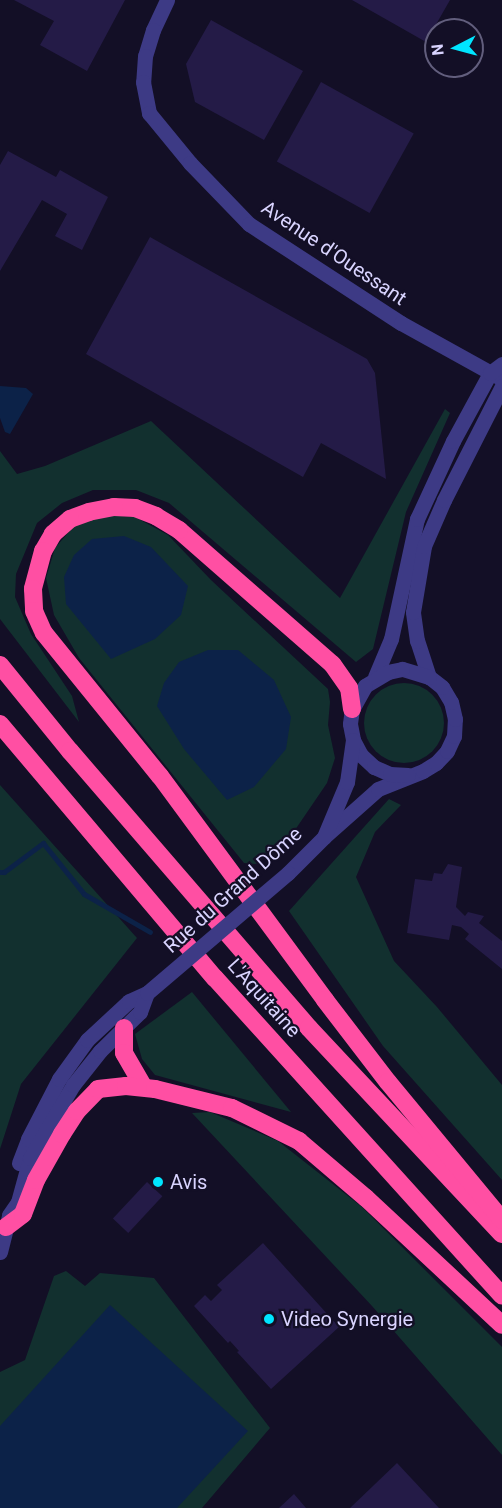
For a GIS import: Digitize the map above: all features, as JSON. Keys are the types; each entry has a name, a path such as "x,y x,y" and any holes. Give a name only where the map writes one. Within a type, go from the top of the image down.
{"highway":[{"path":"352,709 349,688 332,664 179,531 156,516 135,508 114,507 89,512 70,519 53,534 43,552 36,570 33,589 34,611 44,633 160,776 374,1064 502,1220"},
{"name":"L'Aquitaine","path":"0,665 70,751 309,1028 502,1234"},
{"name":"L'Aquitaine","path":"0,724 216,978 502,1296"},
{"path":"124,1028 124,1053 144,1087"},
{"path":"8,1221 22,1214 36,1180 62,1134 77,1111 98,1089 144,1087 222,1105 298,1142 375,1206 502,1325"}],"street":[{"name":"Avenue d'Ouessant","path":"167,0 153,30 145,56 143,82 149,113 190,163 249,224 390,317 498,372"},
{"path":"408,775 390,774 374,767 361,755 353,740 350,724 352,709 361,691 375,677 391,639 417,519 453,441 498,372"},
{"path":"429,677 417,641 413,612 424,546 444,500 502,386"},
{"path":"324,837 378,789 408,775 423,771 436,763 447,751 454,736 455,719 452,702 442,687 429,677 402,669 375,677"},
{"name":"Rue du Grand Dôme","path":"8,1221 8,1200 28,1139 59,1079 87,1040 134,1007 147,993 288,873 324,837 347,782 353,740"},
{"path":"124,1028 122,1015 134,1007"},
{"name":"Rue du Grand Dôme","path":"0,1252 8,1221 18,1202 30,1158 73,1085 100,1051 124,1028"}],"green space":[{"path":"445,409 450,413 406,512 373,649 356,662 169,503 136,490 93,490 62,503 37,523 16,574 15,597 31,634 72,696 79,722 0,619 0,451 17,474 45,466 151,421 340,598"},
{"path":"107,515 135,517 168,535 211,580 328,689 330,702 328,725 335,758 327,783 295,830 256,864 244,863 79,658 54,615 46,578 55,548 74,526"},
{"path":"404,683 419,686 432,695 441,708 444,723 441,738 432,751 419,760 404,763 389,760 376,751 367,738 364,723 367,708 376,695 389,686"},
{"path":"0,785 137,938 21,1084 0,1149"},
{"path":"389,799 401,805 375,832 356,877 394,961 437,1007 502,1085 502,1180 383,1046 289,911"},
{"path":"192,992 291,1112 155,1075 142,1059 135,1034"},
{"path":"210,1112 278,1141 362,1207 502,1347 502,1455 372,1306 192,1113"},
{"path":"66,1271 85,1286 100,1273 154,1278 270,1428 202,1508 0,1508 0,1372 25,1360 54,1276"}],"water":[{"path":"0,386 26,388 33,394 10,434 5,432 0,418"},
{"path":"124,536 151,547 188,586 181,615 155,639 111,659 66,604 64,577 74,555 92,539"},
{"path":"208,650 238,650 274,680 291,717 286,749 254,787 227,800 184,749 157,706 164,683 179,662"},
{"path":"110,1305 248,1431 177,1508 0,1508 0,1426"}],"building":[{"path":"14,0 125,0 87,71 40,45 54,21"},
{"path":"352,0 450,0 440,18 424,18 424,41"},
{"path":"211,20 303,71 264,140 195,102 186,64"},
{"path":"321,82 414,133 370,213 277,162"},
{"path":"8,151 56,177 60,170 108,197 82,250 55,236 67,214 42,200 0,271 0,165"},
{"path":"150,237 367,359 375,373 386,479 321,443 303,477 86,354"},
{"path":"448,864 462,867 456,907 465,916 468,912 484,916 479,923 502,941 502,969 465,939 469,934 461,927 452,925 449,940 407,933 415,879 432,881 434,873 442,874"},
{"path":"147,1182 162,1196 128,1233 113,1219"},
{"name":"Video Synergie","path":"263,1243 339,1327 271,1389 237,1352 239,1351 230,1341 228,1343 194,1306 205,1295 211,1301 222,1290 217,1285"},
{"path":"397,1463 439,1508 350,1508"},
{"path":"294,1494 306,1508 279,1508"}],"waterway":[{"path":"0,872 4,872 43,843 84,894 150,932"}],"place":[{"name":"Avis","path":"158,1182"},
{"name":"Video Synergie","path":"269,1319"}]}
